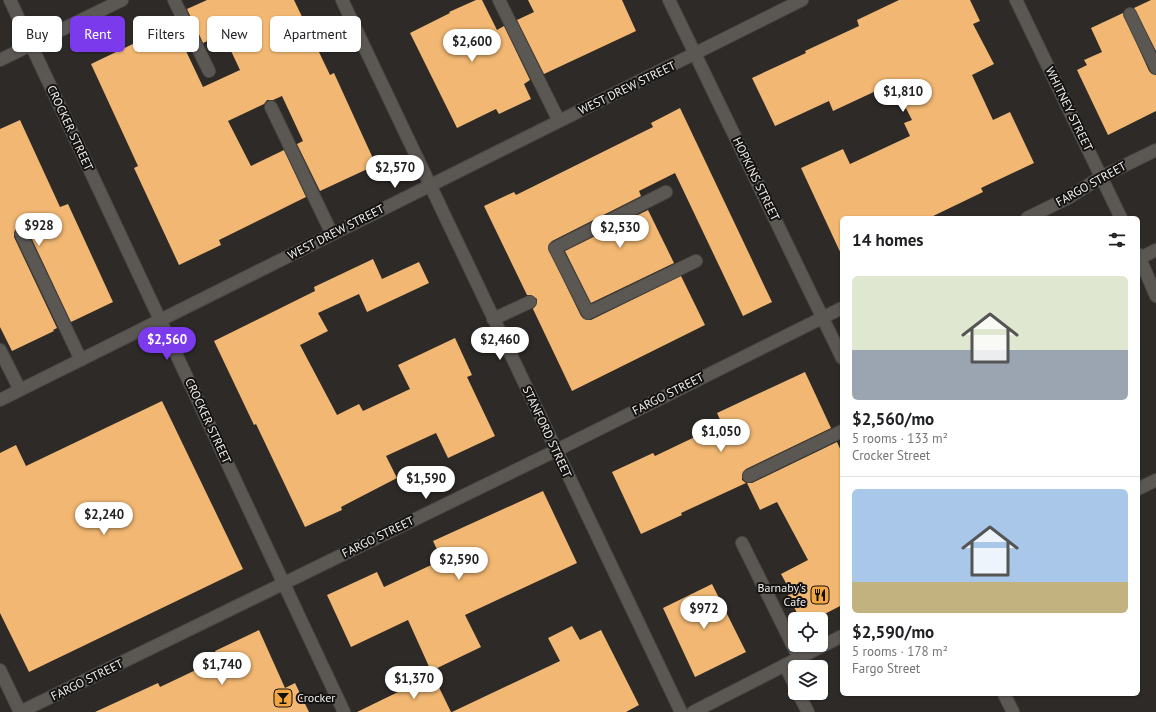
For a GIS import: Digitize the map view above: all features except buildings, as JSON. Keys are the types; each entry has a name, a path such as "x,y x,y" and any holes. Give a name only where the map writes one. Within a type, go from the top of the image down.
{"street":[{"name":"CROCKER STREET","path":"10,0 17,16"},
{"path":"62,30 122,0"},
{"path":"174,0 209,71"},
{"name":"STANFORD STREET","path":"342,0 555,451 681,712"},
{"path":"499,0 559,121"},
{"name":"HOPKINS STREET","path":"669,0 840,354"},
{"name":"WEST DREW STREET","path":"0,400 802,0"},
{"name":"WHITNEY STREET","path":"1016,0 1120,216"},
{"path":"1130,14 1156,68"},
{"path":"0,60 17,52"},
{"name":"CROCKER STREET","path":"34,52 285,583 344,712"},
{"path":"271,107 332,234"},
{"name":"FARGO STREET","path":"1031,216 1068,198 1101,177 1156,150"},
{"path":"666,192 555,248 566,284 588,313 696,262"},
{"path":"21,234 81,360"},
{"path":"1140,256 1156,250"},
{"path":"1140,258 1156,296"},
{"path":"493,320 530,302"},
{"name":"FARGO STREET","path":"20,712 555,451 840,309"},
{"path":"0,350 20,390"},
{"path":"749,476 840,432"},
{"path":"1140,488 1156,480"},
{"path":"742,543 799,658"},
{"path":"693,712 840,637"},
{"path":"785,665 788,671"},
{"path":"0,670 20,712"},
{"path":"1005,696 1013,712"},
{"path":"802,700 808,712"}],"place":[{"name":"Barnaby's Cafe","path":"820,595"},
{"name":"Crocker","path":"283,698"}]}
